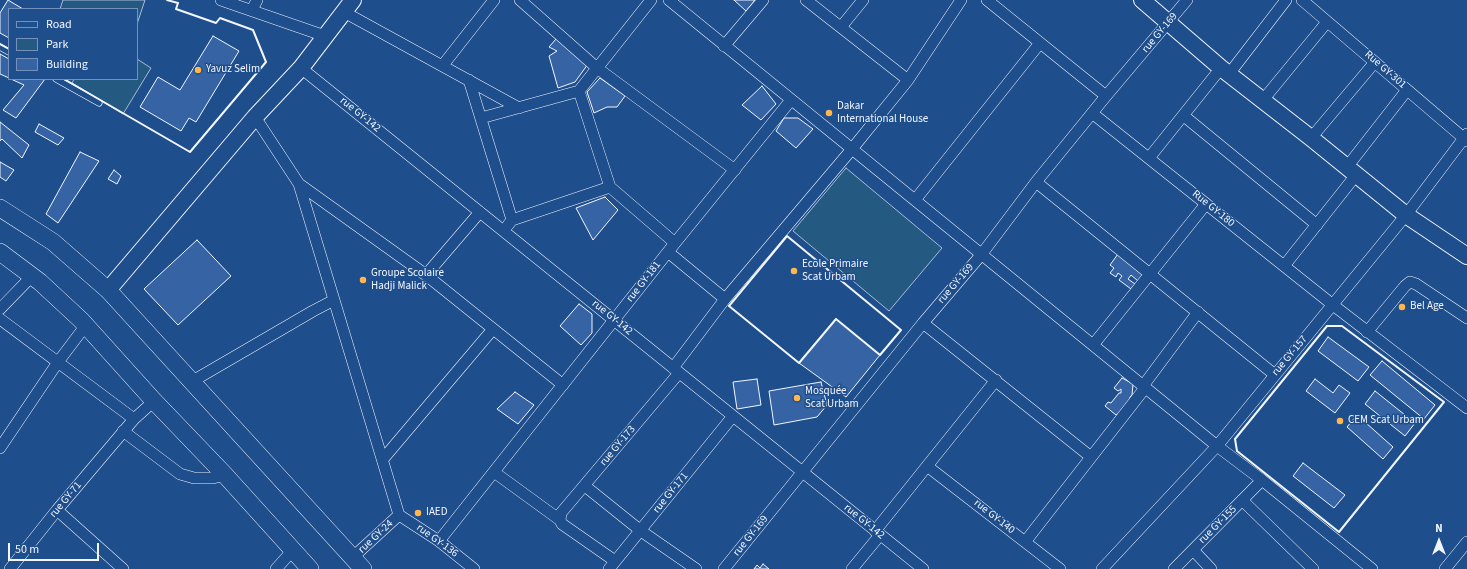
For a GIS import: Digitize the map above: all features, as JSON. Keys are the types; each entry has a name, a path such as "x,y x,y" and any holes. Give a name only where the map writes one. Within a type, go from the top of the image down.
{"main road":[{"path":"0,208 53,242 108,290 358,564"},
{"path":"0,252 32,276 86,325 154,402 224,475 310,569"}],"street":[{"path":"221,0 255,5 325,36"},
{"path":"443,65 494,0"},
{"path":"520,0 598,68 734,170"},
{"path":"481,118 579,91 651,0"},
{"path":"669,0 1144,387 1372,569"},
{"path":"724,46 763,0"},
{"path":"806,0 908,80"},
{"path":"841,27 863,0"},
{"name":"rue GY-173","path":"560,520 562,513 676,370 725,299 852,149 908,80 961,0"},
{"path":"987,0 1106,96"},
{"path":"1142,0 1225,71 1406,215 1467,256"},
{"name":"rue GY-169","path":"724,569 923,323 981,255 1036,182 1092,113 1187,0"},
{"path":"1149,158 1286,0"},
{"name":"Rue GY-301","path":"1302,0 1407,90 1466,137"},
{"path":"108,290 255,117 301,68 349,6 443,65 519,108"},
{"path":"1263,100 1328,22"},
{"path":"915,200 1040,43"},
{"path":"1311,138 1375,62"},
{"name":"rue GY-142","path":"301,68 922,569"},
{"path":"469,80 512,220"},
{"path":"1284,266 1317,225 1407,90"},
{"path":"579,91 610,187 725,299"},
{"name":"rue GY-181","path":"439,541 791,100"},
{"name":"Rue GY-180","path":"1092,113 1367,332 1467,408"},
{"path":"1184,116 1317,225"},
{"path":"255,117 299,184 399,515"},
{"name":"rue GY-157","path":"1102,569 1217,446 1406,215 1466,137"},
{"path":"1036,182 1275,375"},
{"path":"299,184 426,275 563,385"},
{"path":"504,231 512,220 610,187"},
{"path":"1093,345 1206,204"},
{"path":"426,275 480,212"},
{"path":"0,309 32,276"},
{"path":"1367,332 1410,282 1416,284 1467,318"},
{"path":"192,382 313,310 334,300"},
{"path":"1025,542 1144,387 1198,312"},
{"path":"0,319 134,419"},
{"path":"923,323 1091,457"},
{"path":"0,448 58,362 86,325"},
{"path":"383,459 493,329"},
{"path":"852,569 927,466 996,380"},
{"name":"rue GY-71","path":"10,569 57,510 134,419 154,402"},
{"name":"rue GY-171","path":"612,565 733,416"},
{"path":"124,431 180,474 194,478 213,478 224,475"},
{"name":"rue GY-140","path":"927,466 1060,569"},
{"path":"494,472 560,520 562,524 612,565"},
{"name":"rue GY-155","path":"1174,569 1262,480"},
{"path":"584,486 641,530 696,569"},
{"path":"1242,500 1313,569"},
{"path":"57,510 123,569"},
{"name":"rue GY-24","path":"358,564 399,515"},
{"name":"rue GY-136","path":"399,515 439,541 474,569"},
{"path":"1445,569 1467,542"},
{"path":"276,569 293,550"},
{"path":"1193,550 1211,569"}],"lane":[{"path":"58,80 99,104"}],"green space":[{"path":"63,0 145,0 138,21 138,8 60,8"},
{"path":"138,60 151,68 123,114 72,83 74,80 138,80"},
{"path":"846,168 942,248 889,311 793,231"}],"building":[{"path":"8,0 21,8 8,8 8,37 0,33 0,13"},
{"path":"734,0 755,0 746,11"},
{"path":"213,36 239,51 196,122 189,118 181,131 140,107 158,77 180,90"},
{"path":"556,39 588,64 575,82 558,88 549,56 557,51 549,47"},
{"path":"0,54 8,58 8,78 0,74"},
{"path":"600,78 625,96 617,107 607,107 594,113 587,92"},
{"path":"13,80 44,80 16,118 3,110 24,85"},
{"path":"762,86 776,104 761,120 742,105"},
{"path":"784,118 798,118 813,129 796,148 776,131"},
{"path":"0,122 29,145 22,158 2,139 0,141"},
{"path":"39,124 64,138 58,145 35,132"},
{"path":"80,152 99,161 58,223 46,214"},
{"path":"0,162 14,170 6,181 0,177"},
{"path":"114,170 121,176 117,184 108,179"},
{"path":"605,197 618,210 593,240 576,208"},
{"path":"197,240 231,276 178,325 144,289"},
{"path":"1118,254 1144,273 1138,281 1131,275 1128,279 1135,284 1131,289 1119,280 1122,276 1118,273 1116,277 1110,273 1114,268 1110,265"},
{"path":"579,304 592,314 592,333 581,345 560,326"},
{"path":"836,319 880,355 846,397 799,363"},
{"path":"1328,337 1369,367 1358,381 1318,351"},
{"path":"1382,361 1435,405 1424,419 1370,375"},
{"path":"1122,378 1133,384 1132,395 1130,397 1130,402 1123,411 1116,415 1105,406 1108,402 1111,403 1119,393 1121,393 1121,389 1118,391 1114,388"},
{"path":"757,379 761,405 737,409 733,382"},
{"path":"1315,379 1333,393 1339,385 1350,393 1335,413 1306,391"},
{"name":"Mosquée Scat Urbam","path":"821,382 827,405 817,417 774,425 769,391"},
{"path":"1375,391 1415,423 1405,436 1365,404"},
{"path":"515,392 534,405 518,424 497,409"},
{"path":"1357,415 1393,447 1383,459 1347,427"},
{"path":"1303,463 1345,495 1334,508 1293,476"},
{"path":"763,564 769,569 754,569 757,565 760,568"}],"wall":[{"path":"66,80 190,152 266,62 253,30 220,18 216,23 176,9 178,3 167,0"},
{"path":"0,44 8,48"},
{"path":"787,236 901,330 880,355 836,319 799,363 729,306 787,236"},
{"path":"1327,326 1342,326 1444,402 1339,532 1237,451 1235,439 1327,326"}],"place":[{"name":"Yavuz Selim","path":"198,70"},
{"name":"Dakar International House","path":"829,113"},
{"name":"Ecole Primaire Scat Urbam","path":"794,271"},
{"name":"Groupe Scolaire Hadji Malick","path":"363,280"},
{"name":"Bel Age","path":"1402,307"},
{"name":"Mosquée Scat Urbam","path":"797,398"},
{"name":"CEM Scat Urbam","path":"1340,421"},
{"name":"IAED","path":"418,513"}]}
